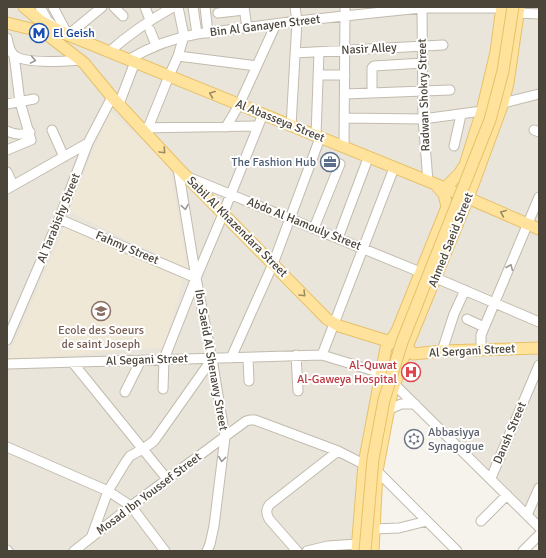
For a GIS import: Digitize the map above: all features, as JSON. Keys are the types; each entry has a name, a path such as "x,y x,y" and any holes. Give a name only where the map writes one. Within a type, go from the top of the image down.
{"main road":[{"name":"Al Abasseya Street","path":"25,8 42,22 93,46 344,147 539,229"},
{"path":"22,21 25,8"},
{"path":"360,549 373,439 386,380 399,341 486,118 510,9"},
{"name":"Ahmed Saeid Street","path":"372,551 377,471 388,410 407,347 468,198 503,103 508,83 510,9"},
{"name":"Ahmed Saeid Street","path":"360,549 364,464 378,393 380,373 386,348 397,331 447,207 444,194 436,185 459,174 466,160 482,111 496,52 510,9"},
{"path":"7,21 39,31"},
{"name":"Sabil Al Khazendara Street","path":"7,21 22,21 57,42 85,64 115,100 144,128 182,172 327,319 339,326 407,347"},
{"path":"85,64 85,55 93,46"},
{"path":"466,160 472,168 481,162"},
{"name":"Al Sergani Street","path":"407,347 413,354 481,349 539,348"}],"street":[{"path":"40,7 47,20 54,28"},
{"path":"52,8 68,35 102,7"},
{"path":"114,7 123,16"},
{"path":"145,7 150,20"},
{"path":"109,52 129,34 173,7"},
{"path":"178,7 184,36 178,56 144,128 258,126"},
{"path":"193,7 196,34"},
{"path":"205,7 208,33"},
{"path":"291,126 297,21 295,7"},
{"path":"344,147 345,7"},
{"path":"218,13 244,8 247,28"},
{"name":"Radwan Shokry Street","path":"422,8 423,119 436,185"},
{"name":"Bin Al Ganayen Street","path":"132,61 156,45 184,36 297,21 345,17 392,9 510,9 538,12"},
{"path":"7,21 8,45 20,102 32,139 7,150"},
{"path":"226,127 239,105 276,24"},
{"path":"150,30 156,45"},
{"name":"Nasir Alley","path":"295,53 443,45"},
{"path":"387,48 387,65"},
{"path":"398,48 398,64"},
{"path":"231,358 273,264 318,137 319,52"},
{"path":"11,54 39,61 85,64"},
{"path":"178,56 257,66"},
{"name":"Al Tarabishy Street","path":"7,340 59,219 88,143 115,100 132,61"},
{"path":"372,93 372,68 374,66 423,64"},
{"path":"318,75 345,75"},
{"path":"345,94 450,90"},
{"path":"503,103 539,94"},
{"path":"7,104 34,99"},
{"path":"345,118 423,119 482,111"},
{"path":"163,389 164,359 196,278 224,214 263,114"},
{"path":"454,146 461,114"},
{"path":"52,130 64,157"},
{"path":"7,132 21,135 30,132"},
{"path":"7,172 10,187 88,143"},
{"path":"338,238 367,160"},
{"path":"314,228 340,164"},
{"path":"322,355 333,323 394,168"},
{"name":"Abdo Al Hamouly Street","path":"182,172 231,194 420,272"},
{"name":"Ibn Saeid Al Shenawy Street","path":"182,172 196,278 212,359 225,437 214,526 207,551"},
{"path":"481,349 480,338 484,327 539,197"},
{"name":"Fahmy Street","path":"59,219 196,278"},
{"path":"436,278 539,322"},
{"path":"442,351 454,314 465,290"},
{"path":"467,319 484,327"},
{"path":"296,355 298,391"},
{"name":"Al Segani Street","path":"7,364 322,355 380,373"},
{"path":"248,358 249,381"},
{"path":"91,538 108,491 130,456 154,441 212,359"},
{"path":"125,392 141,360"},
{"path":"73,363 167,479"},
{"name":"Dansh Street","path":"491,478 539,365"},
{"path":"395,385 539,527"},
{"path":"388,410 401,404 415,404"},
{"name":"Mosad Ibn Youssef Street","path":"74,551 131,506 246,421 255,420 338,451 377,471 457,551"},
{"path":"7,447 108,491 131,506 165,551"},
{"path":"297,551 269,519 266,509 269,505 338,451"},
{"path":"527,515 539,488"},
{"path":"481,521 507,495"},
{"path":"374,529 399,528 427,521"},
{"path":"523,551 539,535"},
{"path":"307,551 320,549 360,549"}],"shaded area":[{"path":"7,7 539,7 539,532 389,377 367,551 7,551"},
{"path":"110,111 169,165 188,270 68,211"},
{"name":"Ecole des Soeurs de saint Joseph","path":"66,223 184,276 164,347 7,360"}],"place":[{"name":"El Geish","path":"39,33"},
{"name":"The Fashion Hub","path":"330,162"},
{"name":"Ecole des Soeurs de saint Joseph","path":"101,311"},
{"name":"Al-Quwat Al-Gaweya Hospital","path":"411,372"},
{"name":"Abbasiyya Synagogue","path":"414,439"}]}
